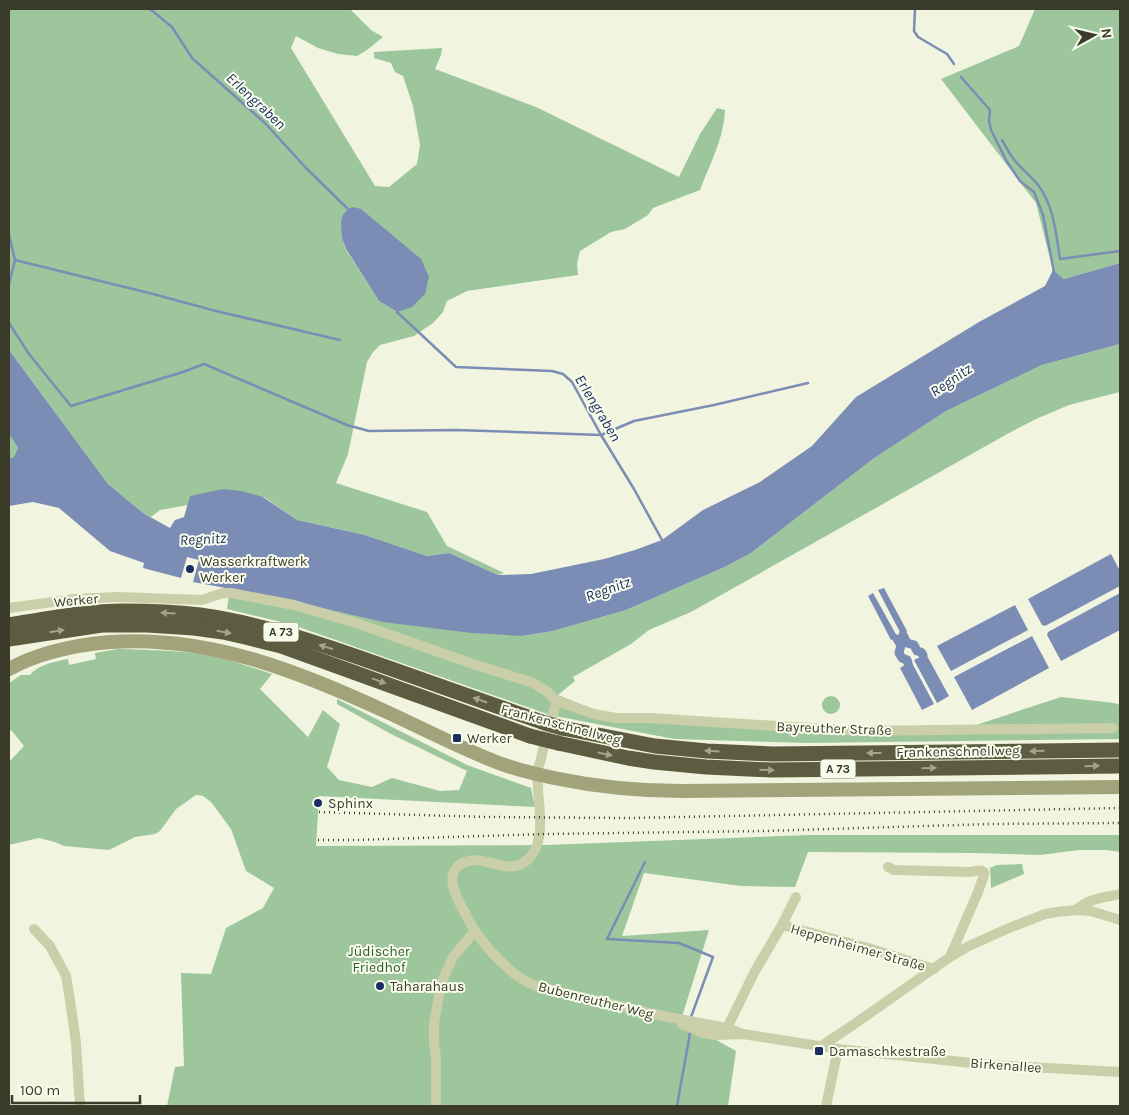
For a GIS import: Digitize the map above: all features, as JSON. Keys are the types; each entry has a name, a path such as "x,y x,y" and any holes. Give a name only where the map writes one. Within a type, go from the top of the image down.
{"highway":[{"name":"Frankenschnellweg","path":"9,625 89,613 123,611 199,615 226,620 287,634 562,728 655,746 772,754 1120,750"},
{"name":"Frankenschnellweg","path":"9,639 102,625 194,628 245,636 281,646 530,736 654,762 771,770 1120,766"}],"main road":[{"path":"9,669 25,661 53,652 97,643 157,642 208,648 293,672 371,705 500,764 586,784 652,791 1120,787"}],"street":[{"name":"Werker","path":"9,608 75,599 118,597 202,600 222,593 232,593 294,605 353,622 531,682 557,700"},
{"name":"Bayreuther Straße","path":"557,700 603,716 824,729 1113,728"},
{"path":"537,774 557,700"},
{"name":"Bubenreuther Weg","path":"537,774 540,834 537,846 531,856 522,864 514,867 483,862 468,862 456,868 452,876 452,886 455,894 475,931 508,968 528,982 552,990 672,1019"},
{"path":"888,867 894,870 971,872 977,870 984,872 978,892 950,957"},
{"path":"1076,910 1089,900 1120,894"},
{"name":"Heppenheimer Straße","path":"727,1028 755,971 796,897"},
{"path":"820,1047 950,957 992,935 1028,920 1057,912 1076,910 1097,912 1120,920"},
{"name":"Heppenheimer Straße","path":"782,925 876,950 934,969"},
{"path":"34,929 50,946 66,976 76,1043 80,1106"},
{"path":"436,1106 434,1024 440,983 452,957 475,931"},
{"name":"Birkenallee","path":"672,1019 727,1028 743,1034 820,1047 992,1065 1120,1072"},
{"name":"Birkenallee","path":"672,1019 703,1033 717,1035 743,1034"},
{"path":"826,1106 838,1049"}],"green space":[{"path":"9,9 350,9 371,30 383,37 367,50 357,56 338,54 318,48 296,36 291,48 375,186 389,187 417,164 420,145 413,106 403,76 395,72 391,63 374,58 374,52 442,48 435,69 536,107 679,177 700,134 717,108 725,110 719,141 700,190 653,208 648,215 625,229 611,232 580,251 577,264 578,275 467,291 447,301 443,312 433,323 414,336 380,345 367,362 348,454 336,483 427,512 447,546 504,573 498,575 449,553 427,556 365,535 297,520 264,497 190,496 188,505 160,510 151,517 143,513 108,484 9,350","holes":["342,238 397,312 379,301 346,250"]},
{"path":"1035,9 1120,9 1120,263 1064,279 1053,270 1036,203 941,79 1019,46"},
{"path":"1120,344 1120,392 1069,405 1009,433 691,612 649,630 631,644 573,677 575,681 558,695 604,714 841,727 967,728 1061,697 1120,705 1120,739 807,743 674,739 550,715 290,624 227,609 230,589 522,636 553,631 626,610 727,566 751,553 873,459 946,411 1042,365"},
{"path":"9,434 18,448 14,458 9,459"},
{"name":"Jüdischer Friedhof","path":"118,649 192,653 230,660 272,674 260,689 308,737 323,710 340,724 327,767 339,780 372,787 392,778 440,791 459,790 467,771 391,734 337,704 337,699 467,765 531,788 535,807 319,796 316,846 546,845 809,835 1120,835 1120,852 1079,850 1040,855 808,852 795,887 741,886 644,873 622,936 709,930 681,1020 736,1051 728,1106 167,1106 175,1067 184,1066 181,973 211,974 226,928 263,908 274,888 246,871 231,829 211,802 203,796 196,795 176,809 160,831 155,834 135,837 109,850 64,846 39,838 9,845 9,762 24,746 11,730 9,732 9,683 21,675 30,675 38,668 47,664 68,659 69,665 96,659 95,653"},
{"path":"827,696 835,696 840,701 838,712 827,714 822,709 822,701"},
{"path":"1022,864 1024,874 991,888 990,868 997,865"}],"water":[{"path":"353,207 361,209 421,259 429,277 425,294 412,307 397,312 379,301 346,249 342,238 341,222 343,215 348,209"},
{"name":"Regnitz","path":"1120,263 1120,344 1042,365 946,411 873,459 751,553 727,566 626,610 553,631 522,636 472,633 383,622 280,598 193,582 199,560 187,557 181,578 143,568 144,563 110,551 59,508 33,502 9,506 9,459 14,457 18,448 9,434 9,350 108,484 143,513 170,528 175,520 184,517 190,496 223,489 241,491 263,497 297,520 365,535 427,556 449,553 498,575 531,574 604,559 662,540 703,510 760,482 812,446 856,397 979,322 1045,286 1053,270 1064,279"},
{"path":"1111,554 1120,571 1120,586 1045,626 1042,625 1028,599"},
{"path":"884,588 907,631 902,636 878,590"},
{"path":"873,593 898,638 894,640 891,640 868,596"},
{"path":"1120,593 1120,630 1061,661 1047,635 1048,632"},
{"path":"1015,605 1028,630 951,671 937,646"},
{"path":"1032,636 1049,668 972,710 954,677"},
{"path":"926,654 949,696 937,703 914,660"},
{"path":"911,661 934,704 922,710 900,668"}],"waterway":[{"name":"Erlengraben","path":"150,9 172,27 192,58 265,123 306,168 348,209"},
{"path":"915,9 914,31 918,37 947,54 954,64"},
{"path":"961,77 990,110 989,121 991,130 1006,160 1020,181 1034,192 1043,215 1054,272"},
{"path":"1002,140 1015,161 1038,185 1048,202 1054,220 1060,259 1120,251"},
{"path":"9,235 15,260 9,284"},
{"path":"15,260 340,340"},
{"name":"Erlengraben","path":"397,312 456,367 552,371 563,374 572,382 662,540"},
{"path":"9,323 29,354 71,406 204,364 347,425 369,431 456,430 601,435 634,421 808,383"},
{"path":"903,635 907,643 914,645 917,651 923,655"},
{"path":"897,639 901,645 899,653 908,663"},
{"path":"645,862 607,939 679,943 713,957 691,1017"},
{"path":"677,1106 690,1033"}],"railway":[{"path":"319,812 487,817 630,818 1120,808"},
{"path":"318,840 765,831 990,824 1120,823"}],"place":[{"name":"Wasserkraftwerk Werker","path":"190,569"},
{"name":"Werker","path":"457,738"},
{"name":"Sphinx","path":"318,803"},
{"name":"Taharahaus","path":"380,986"},
{"name":"Damaschkestraße","path":"819,1051"}]}
